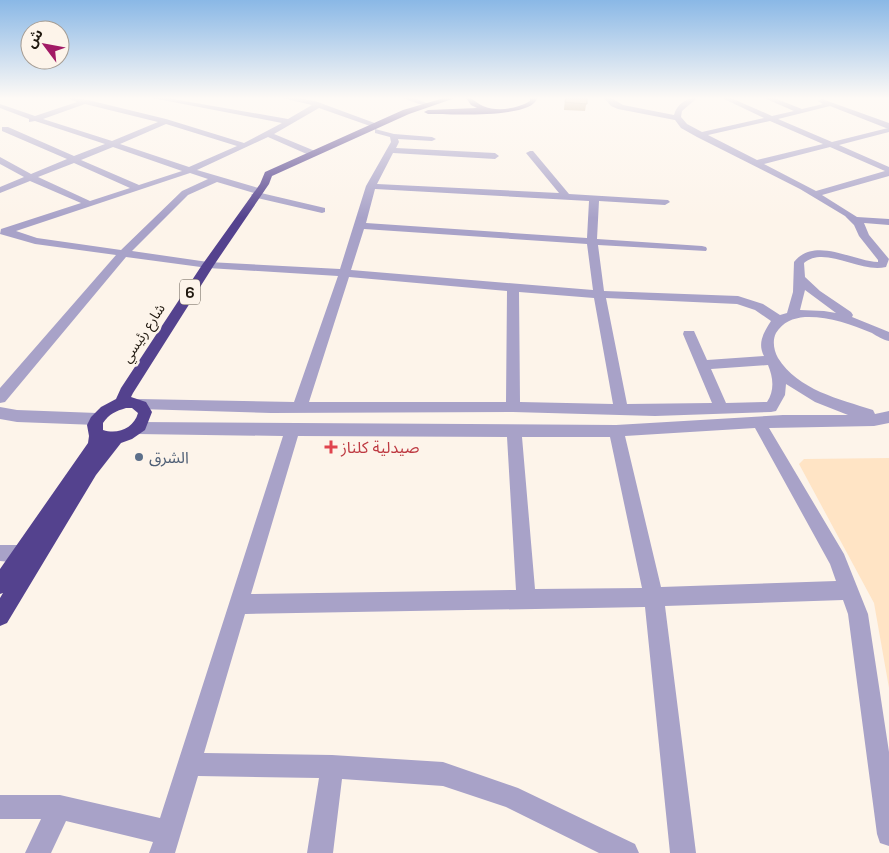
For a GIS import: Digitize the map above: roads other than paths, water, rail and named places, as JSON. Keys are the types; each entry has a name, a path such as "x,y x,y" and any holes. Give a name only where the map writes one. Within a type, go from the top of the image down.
{"highway":[{"name":"شارع رئيسي","path":"121,404 126,392 266,177 272,171 352,138"},
{"name":"شارع رئيسي","path":"259,190 357,138"},
{"path":"0,585 96,443 97,427 107,410 121,404 139,404 145,412 145,417 137,428 124,436 108,438 97,427"},
{"path":"0,616 90,470 116,438"}],"street":[{"path":"21,138 138,188"},
{"path":"93,138 216,179 259,190 322,210"},
{"path":"0,190 127,138"},
{"path":"220,138 245,146"},
{"path":"2,232 189,170 261,138"},
{"path":"277,138 312,153"},
{"path":"300,407 345,273 371,186 392,150 395,142 394,138"},
{"path":"416,138 432,139"},
{"path":"706,138 814,194 856,220 889,222"},
{"path":"817,138 889,172"},
{"path":"756,163 857,138"},
{"path":"392,150 495,156"},
{"path":"530,153 567,196"},
{"path":"0,160 32,178 90,204"},
{"path":"814,194 889,172"},
{"path":"0,398 123,254 185,193 216,179"},
{"path":"371,186 665,202"},
{"path":"594,198 592,242 599,295 621,408"},
{"path":"139,404 300,407 771,407 780,393 781,382 768,348 767,337 772,328 786,318 801,280 799,262 804,256 813,254 832,255 872,266 884,267 884,260 864,236 856,220"},
{"path":"360,226 702,249"},
{"path":"2,232 35,241 208,264 345,273 599,295 738,300 786,318 823,314 859,322"},
{"path":"801,280 829,303 859,322 885,333"},
{"path":"513,289 513,407"},
{"path":"689,334 721,408"},
{"path":"703,365 773,360"},
{"path":"773,360 786,376 798,386 829,403 856,412 889,416"},
{"path":"0,413 97,427"},
{"path":"137,428 616,431 759,423 874,420 889,416"},
{"path":"759,423 838,560 858,614 889,834"},
{"path":"0,806 60,807 166,843 292,430"},
{"path":"514,431 526,599"},
{"path":"616,431 654,597 683,853"},
{"path":"0,554 22,554"},
{"path":"239,604 654,597 850,590"},
{"path":"190,764 332,767 443,774 510,796 626,853"},
{"path":"320,853 332,767"},
{"path":"38,853 60,807"}],"place":[{"name":"صيدلية كلناز","path":"331,447"},
{"name":"الشرق","path":"139,457"}]}
